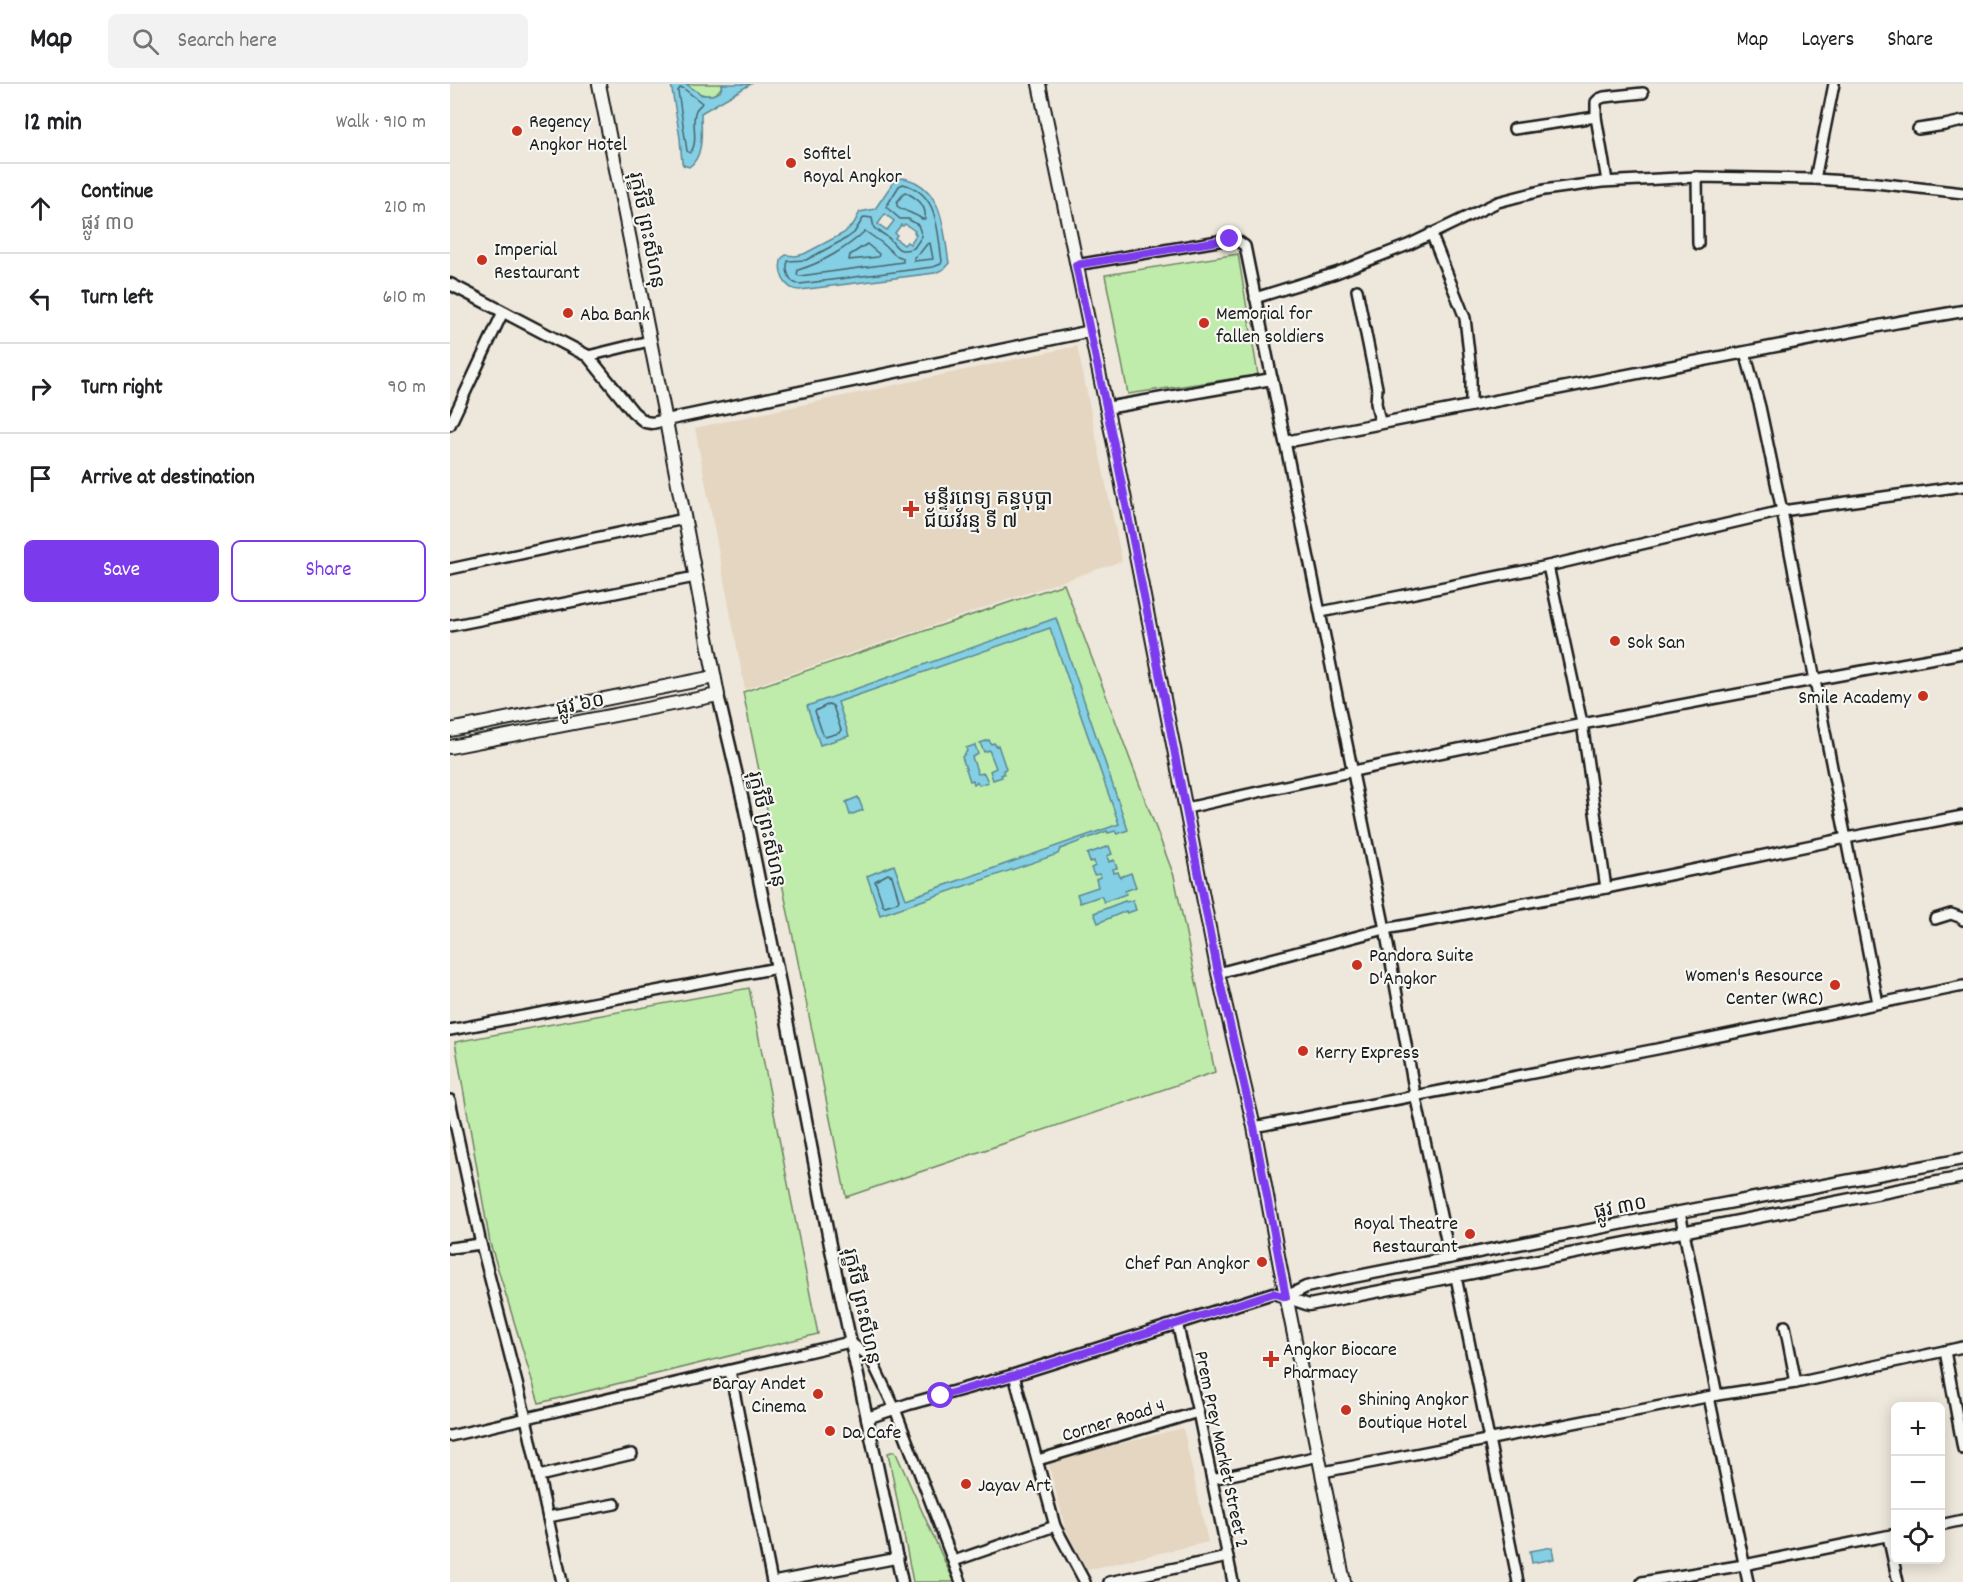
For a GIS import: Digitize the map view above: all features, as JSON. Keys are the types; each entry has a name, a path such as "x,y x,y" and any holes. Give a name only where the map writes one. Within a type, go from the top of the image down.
{"main road":[{"name":"រុក្ខវិថី ព្រះសីហនុ","path":"599,84 718,695"},
{"path":"1040,84 1187,808 1218,973 1254,1127 1344,1582"},
{"name":"ផ្លូវ ៦០","path":"450,730 714,677"},
{"name":"ផ្លូវ ៦០","path":"450,747 718,695"}],"street":[{"path":"1815,179 1834,84"},
{"path":"1607,181 1596,117 1596,102 1599,99 1643,93"},
{"path":"1514,129 1596,117"},
{"path":"1918,129 1963,121"},
{"path":"1255,298 1336,273 1408,244 1498,202 1544,190 1607,181 1697,177 1815,179 1963,193"},
{"path":"1697,177 1698,244"},
{"path":"1431,233 1465,318 1471,370 1471,405"},
{"path":"1076,265 1230,239 1245,246 1321,612 1450,1258"},
{"path":"450,284 588,356 633,412 645,422 655,423 1091,331"},
{"path":"1358,290 1377,388 1376,403 1380,422"},
{"path":"1285,442 1963,310"},
{"path":"450,425 503,312"},
{"path":"588,356 649,341"},
{"path":"1745,352 1760,407 1782,511 1878,1003"},
{"path":"1106,408 1272,379"},
{"path":"1321,612 1548,566 1782,511 1963,486"},
{"path":"450,569 684,519"},
{"path":"1548,566 1582,723 1606,888"},
{"path":"450,626 695,577"},
{"path":"1187,808 1353,770 1582,723 1963,653"},
{"name":"រុក្ខវិថី ព្រះសីហនុ","path":"718,695 743,801 850,1342 903,1582"},
{"path":"1218,973 1385,930 1963,816"},
{"path":"1935,919 1951,914 1963,920"},
{"path":"450,1030 777,968"},
{"path":"1254,1127 1657,1049 1963,986"},
{"path":"450,1100 481,1244 526,1418 562,1582"},
{"name":"ផ្លូវ ៣០","path":"1286,1297 1306,1287 1680,1212 1963,1159"},
{"name":"ផ្លូវ ៣០","path":"867,1418 1014,1375 1273,1293 1309,1305 1963,1177"},
{"path":"1680,1212 1748,1582"},
{"path":"450,1248 481,1244"},
{"path":"1456,1277 1518,1582"},
{"name":"Prem Prey Market Street 2","path":"1177,1323 1233,1582"},
{"path":"1785,1326 1796,1383"},
{"path":"450,1436 850,1342 870,1357 895,1409 961,1582"},
{"path":"1323,1472 1713,1396 1796,1383 1963,1347"},
{"path":"1945,1351 1963,1449"},
{"path":"730,1371 773,1582 898,1558"},
{"path":"1014,1375 1055,1526 1085,1582"},
{"name":"Corner Road 4","path":"1038,1460 1198,1412"},
{"path":"538,1476 632,1454"},
{"path":"1212,1479 1319,1456"},
{"path":"548,1517 615,1504"},
{"path":"1945,1524 1963,1520"},
{"path":"954,1561 1055,1526"},
{"path":"1642,1582 1744,1565 1891,1535"},
{"path":"1108,1582 1228,1557"},
{"path":"1896,1564 1898,1582"}],"shaded area":[{"name":"មន្ទីរពេទ្យ គន្ធបុប្ផា ជ័យវ័រន្ម ទី ៧","path":"1077,346 1122,561 745,689 695,428"},
{"path":"1183,1428 1208,1542 1086,1570 1065,1527 1048,1462"}],"green space":[{"path":"686,84 723,84 715,94 706,95"},
{"path":"1238,254 1258,375 1128,394 1105,275"},
{"path":"1064,584 1174,876 1215,1072 846,1197 743,692"},
{"path":"749,988 818,1334 539,1403 490,1243 455,1042"},
{"path":"895,1451 955,1582 913,1582 888,1453"}],"water":[{"path":"671,84 686,84 702,95 712,95 720,92 723,84 751,84 701,113 700,149 698,156 689,167 683,165 682,162"},
{"path":"902,178 910,180 925,188 932,196 944,228 949,263 944,269 935,273 800,290 786,283 780,268 782,258 786,255 804,254 844,233 854,223 860,212 875,209 894,181","holes":["885,214 894,221 887,230 878,224","905,224 915,231 916,235 910,244 907,242 904,245 895,238 897,235 895,233 901,225"]},
{"path":"1056,618 1128,830 1117,834 1115,831 1108,833 1107,831 1060,849 1058,854 880,915 867,876 894,865 906,899 1119,824 1050,628 838,702 849,736 820,745 807,706"},
{"path":"989,740 991,744 998,745 1006,769 1003,770 1002,777 993,780 990,771 996,768 989,750 984,752 980,743"},
{"path":"975,745 978,754 972,757 978,774 984,773 988,782 979,785 977,782 974,784 973,780 970,781 962,757 967,751 966,748"},
{"path":"858,797 863,810 850,815 846,802"},
{"path":"1109,846 1112,854 1107,856 1109,862 1114,860 1117,868 1113,869 1114,873 1118,872 1120,877 1131,873 1136,887 1125,891 1126,894 1104,902 1101,896 1080,903 1077,894 1098,887 1096,879 1101,877 1100,874 1094,875 1091,868 1095,866 1094,861 1090,862 1087,854"},
{"path":"1133,900 1136,910 1127,913 1126,911 1098,923 1094,913"},
{"path":"1552,1547 1554,1559 1532,1563 1530,1551"}],"place":[{"name":"Regency Angkor Hotel","path":"517,131"},
{"name":"Sofitel Royal Angkor","path":"791,163"},
{"name":"Imperial Restaurant","path":"482,260"},
{"name":"Aba Bank","path":"568,313"},
{"name":"Memorial for fallen soldiers","path":"1204,323"},
{"name":"មន្ទីរពេទ្យ គន្ធបុប្ផា ជ័យវ័រន្ម ទី ៧","path":"911,509"},
{"name":"Sok San","path":"1615,641"},
{"name":"Smile Academy","path":"1923,696"},
{"name":"Pandora Suite D'Angkor","path":"1357,965"},
{"name":"Women's Resource Center (WRC)","path":"1835,985"},
{"name":"Kerry Express","path":"1303,1051"},
{"name":"Royal Theatre Restaurant","path":"1470,1234"},
{"name":"Chef Pan Angkor","path":"1262,1262"},
{"name":"Angkor Biocare Pharmacy","path":"1271,1359"},
{"name":"Baray Andet Cinema","path":"818,1394"},
{"name":"Shining Angkor Boutique Hotel","path":"1346,1410"},
{"name":"Da Cafe","path":"830,1431"},
{"name":"Jayav Art","path":"966,1484"}],"route":[{"path":"941,1396 1273,1293 1286,1297 1254,1127 1218,973 1115,449 1076,265 1230,239"}]}
